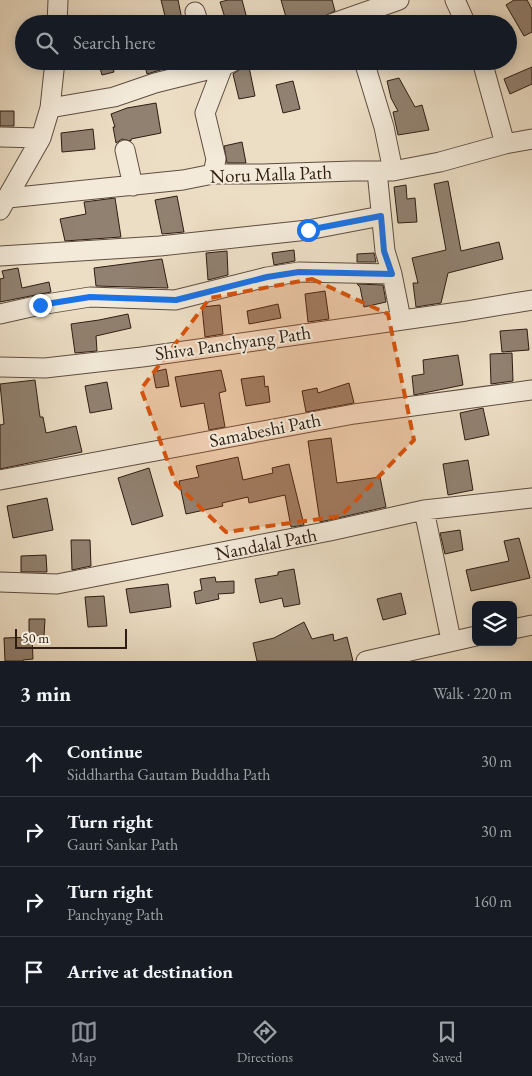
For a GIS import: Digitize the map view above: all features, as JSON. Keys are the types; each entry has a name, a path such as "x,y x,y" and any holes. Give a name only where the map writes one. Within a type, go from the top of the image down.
{"street":[{"path":"57,15 58,0"},
{"path":"364,15 399,0"},
{"path":"455,0 462,15"},
{"path":"4,204 41,138 50,108 54,70"},
{"path":"50,108 114,97 201,70"},
{"path":"213,174 216,159 205,112 220,70"},
{"path":"367,70 384,126 385,171 381,216 384,251 392,274 401,319"},
{"path":"485,70 506,144"},
{"path":"0,137 41,138"},
{"name":"Noru Malla Path","path":"4,204 183,180 213,174 385,171 440,162 532,139"},
{"path":"125,150 133,186"},
{"path":"0,256 160,246 308,230 381,216"},
{"path":"0,314 90,297 176,300 267,277 299,272 392,274"},
{"name":"Shiva Panchyang Path","path":"0,367 45,368 142,357 532,300"},
{"name":"Samabeshi Path","path":"0,480 354,414 532,390"},
{"name":"Nandalal Path","path":"0,582 57,584 330,531 424,510 532,498"},
{"path":"424,510 451,640"},
{"path":"517,627 532,625"},
{"path":"366,661 472,637"}],"highlighted area":[{"path":"312,279 388,314 414,440 341,516 226,532 176,484 141,389 210,298"}],"building":[{"path":"161,0 178,0 181,15 165,15"},
{"path":"242,0 246,15 224,15 220,2"},
{"path":"281,0 332,0 335,11 327,15 285,15"},
{"path":"514,0 527,0 532,9 532,32 524,36 517,24 517,15 512,15 506,5"},
{"path":"532,67 532,84 510,94 504,79"},
{"path":"101,70 113,70 114,72 102,75"},
{"path":"146,70 160,70 147,74"},
{"path":"239,70 250,70 255,96 239,99 233,74"},
{"path":"399,78 415,107 422,105 429,130 398,135 393,112 398,111 391,98 387,81"},
{"path":"293,81 300,109 283,113 276,85"},
{"path":"156,103 161,133 131,139 131,141 122,139 116,143 113,127 115,127 111,114 127,108"},
{"path":"0,111 14,111 14,126 0,126"},
{"path":"93,129 95,149 62,152 61,133"},
{"path":"242,142 246,163 227,163 224,146"},
{"path":"448,181 461,251 499,242 503,259 448,273 441,303 416,307 413,283 418,283 412,258 446,250 434,184"},
{"path":"406,185 407,199 415,198 417,222 398,223 394,187"},
{"path":"177,196 184,232 162,234 155,200"},
{"path":"115,198 121,237 65,241 60,219 86,214 84,202"},
{"path":"294,250 295,261 274,265 272,253"},
{"path":"227,251 228,275 208,280 206,253"},
{"path":"374,253 376,262 357,262 357,254"},
{"path":"162,259 168,288 96,286 94,268"},
{"path":"18,268 22,288 49,282 51,292 0,302 0,279 4,278 2,271"},
{"path":"357,284 383,285 386,302 364,307 360,287"},
{"path":"325,291 329,319 308,322 305,294"},
{"path":"278,304 281,318 249,324 247,311"},
{"path":"220,305 223,334 205,337 202,307"},
{"path":"128,314 131,328 96,336 97,351 75,353 71,324"},
{"path":"527,329 529,350 502,352 500,331"},
{"path":"512,353 513,381 491,384 490,354"},
{"path":"458,355 463,385 414,395 412,376 424,374 423,360"},
{"path":"166,369 169,386 156,388 153,372"},
{"path":"221,370 226,391 219,393 225,427 209,430 204,403 181,407 175,377"},
{"path":"264,376 265,387 268,386 270,402 246,406 241,379"},
{"path":"35,380 40,417 43,417 46,433 76,426 82,452 0,469 0,425 4,424 0,384"},
{"path":"107,382 112,409 90,413 85,386"},
{"path":"349,383 354,403 306,412 302,391 317,388 318,393"},
{"path":"483,408 489,435 465,440 460,413"},
{"path":"331,438 337,483 380,477 386,507 320,522 308,441"},
{"path":"238,457 243,480 273,473 272,468 289,464 304,525 291,527 285,495 249,503 248,497 222,503 223,506 186,514 179,481 199,477 196,466"},
{"path":"468,460 473,490 448,495 443,464"},
{"path":"149,468 163,516 132,525 118,478"},
{"path":"47,498 53,530 13,538 7,506"},
{"path":"460,530 463,550 445,554 440,533"},
{"path":"519,538 530,578 471,591 466,570 509,561 504,541"},
{"path":"71,540 90,540 91,566 72,570"},
{"path":"46,555 47,572 21,572 21,556"},
{"path":"294,569 300,604 284,607 282,598 260,603 255,579 278,575 278,572"},
{"path":"215,577 216,582 234,581 234,593 218,594 219,599 196,604 194,592 202,590 200,579"},
{"path":"168,584 171,607 130,613 126,589"},
{"path":"401,593 406,614 383,620 377,599"},
{"path":"104,596 107,626 88,627 85,597"},
{"path":"29,619 45,619 44,636 29,636"},
{"path":"304,622 312,639 333,634 334,641 347,637 353,661 257,661 253,643 274,638"},
{"path":"32,637 33,659 5,661 4,638"}],"route":[{"path":"40,305 90,297 176,300 267,277 299,272 392,274 384,251 381,216 308,230"}]}
